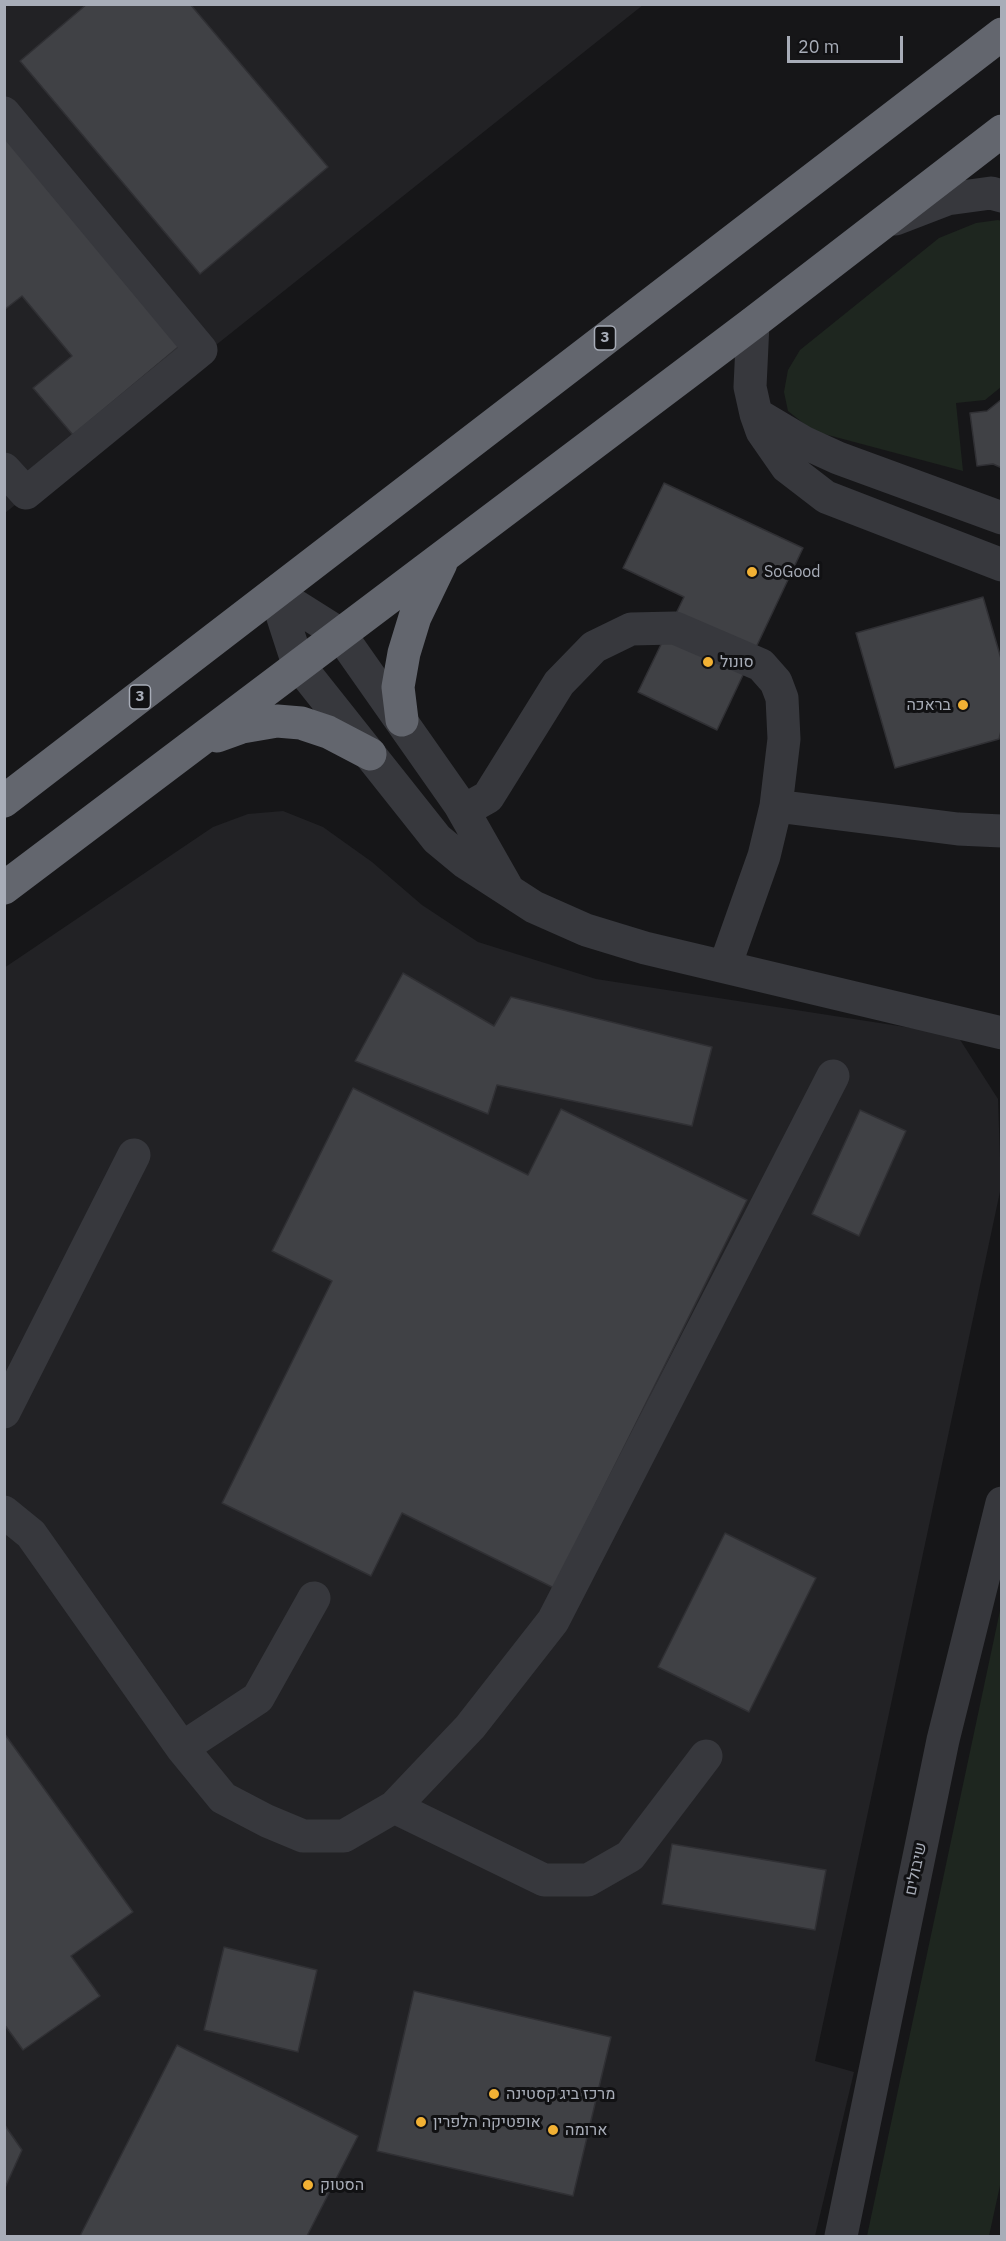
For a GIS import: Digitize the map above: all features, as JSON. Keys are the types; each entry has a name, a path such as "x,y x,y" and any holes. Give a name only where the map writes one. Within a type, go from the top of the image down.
{"highway":[{"name":"3","path":"4,801 936,82 1002,26"},
{"path":"936,82 1002,34"},
{"path":"4,888 298,664 446,556 1002,131"},
{"path":"402,720 398,687 404,653 423,597 446,556"},
{"path":"195,744 242,727 277,721 301,723 328,732 370,754"}],"street":[{"path":"4,113 201,350 15,481"},
{"path":"877,226 946,199 991,193 1002,196"},
{"path":"753,323 750,387 762,431 780,459 803,481 826,497 1002,565"},
{"path":"756,414 803,442 838,458 1002,518"},
{"path":"275,594 340,634 460,805 508,891"},
{"path":"275,594 298,664 437,839 466,864 534,907 586,930 645,948 1002,1033"},
{"path":"460,805 472,806 488,797 559,683 594,648 631,629 675,628 761,665 776,682 782,698 784,739 776,806 764,856 725,966"},
{"path":"776,806 958,829 1002,831"},
{"path":"4,1512 31,1534 182,1748 223,1798 267,1821 303,1836 344,1836 394,1807 470,1728 553,1621 833,1076"},
{"path":"4,1412 135,1155"},
{"name":"שיבולים","path":"841,2236 943,1740 1002,1503"},
{"path":"182,1748 258,1698 314,1598"},
{"path":"394,1807 544,1880 588,1880 630,1856 706,1756"}],"shaded area":[{"path":"5,5 643,5 5,513"},
{"path":"1001,221 1001,387 985,400 956,403 963,471 813,431 788,411 784,392 788,370 800,350 939,238 976,223"},
{"path":"283,811 323,827 372,862 422,905 478,942 596,979 957,1035 998,1099 1001,1187 815,2061 854,2072 815,2236 5,2236 4,968 213,827 248,814"},
{"path":"1001,1606 1001,2181 989,2236 867,2236"}],"building":[{"path":"87,4 190,4 328,167 200,274 20,61"},
{"path":"4,132 183,343 73,435 33,388 72,356 22,296 4,310"},
{"path":"1002,399 1002,468 993,464 977,466 970,413 987,411"},
{"path":"664,483 803,548 717,730 638,692 684,597 623,568"},
{"path":"983,597 1002,662 1002,727 999,739 895,768 856,633"},
{"path":"403,973 494,1026 511,997 712,1047 692,1126 497,1085 488,1114 355,1061"},
{"path":"353,1088 528,1175 561,1109 747,1200 554,1588 402,1513 371,1576 222,1503 332,1281 272,1251"},
{"path":"860,1110 906,1131 859,1236 812,1214"},
{"path":"725,1533 816,1578 749,1712 658,1667"},
{"path":"4,1733 133,1912 71,1956 100,1996 23,2050 4,2024"},
{"path":"672,1844 826,1870 815,1930 662,1904"},
{"path":"224,1947 317,1970 298,2052 204,2030"},
{"name":"מרכז ביג קסטינה","path":"414,1991 611,2037 573,2196 377,2151"},
{"path":"177,2045 358,2136 307,2236 80,2236"},
{"path":"4,2124 22,2150 4,2190"}],"place":[{"name":"SoGood","path":"752,572"},
{"name":"סונול","path":"708,662"},
{"name":"בראכה","path":"963,705"},
{"name":"מרכז ביג קסטינה","path":"494,2094"},
{"name":"אופטיקה הלפרין","path":"421,2122"},
{"name":"ארומה","path":"553,2130"},
{"name":"הסטוק","path":"308,2185"}]}
